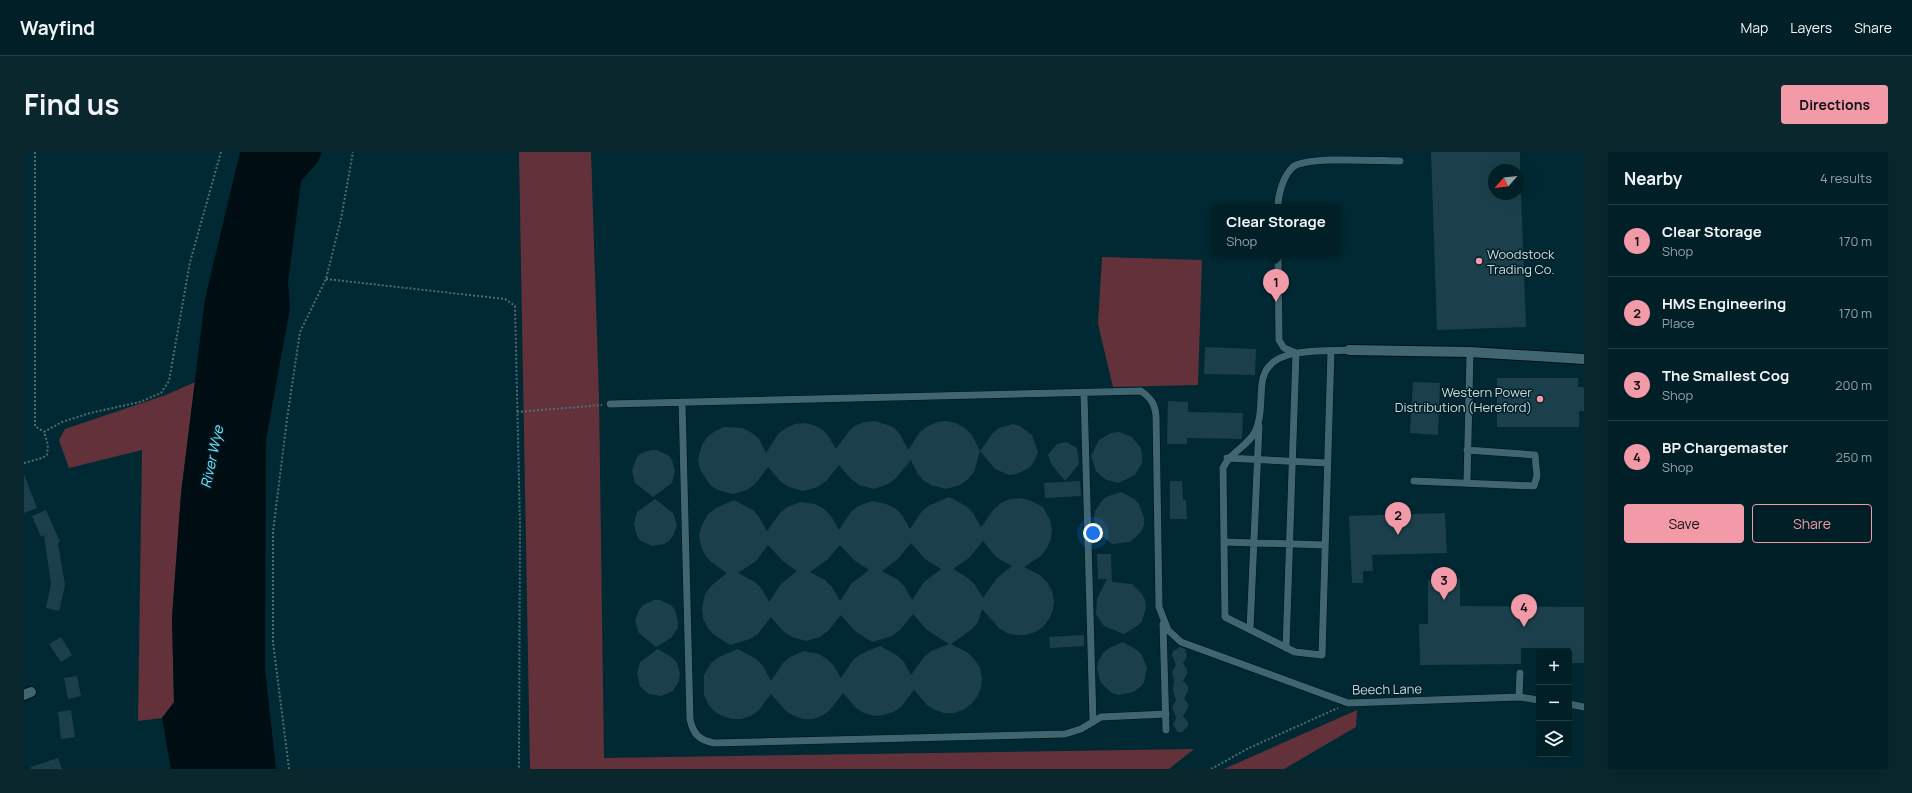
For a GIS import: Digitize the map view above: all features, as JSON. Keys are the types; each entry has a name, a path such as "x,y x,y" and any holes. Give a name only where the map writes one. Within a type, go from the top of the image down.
{"street":[{"path":"1349,350 1470,352 1584,359"}],"lane":[{"path":"1278,204 1284,181 1293,167 1308,161 1400,161"},
{"path":"1278,256 1279,340 1284,348 1296,353"},
{"path":"1250,629 1262,382 1266,369 1272,362 1284,355 1349,350"},
{"path":"1260,417 1255,432 1247,443 1227,458 1223,468 1225,617 1295,652 1322,656 1331,351"},
{"path":"1467,483 1470,352"},
{"path":"1286,648 1296,353"},
{"path":"610,404 1141,392 1155,405 1156,416 1159,608 1163,622 1166,730"},
{"path":"1084,394 1092,722"},
{"path":"682,402 690,719 692,728 700,739 714,743 1066,734 1082,729 1101,717 1166,714"},
{"path":"1414,481 1534,486 1537,476 1535,455 1467,450"},
{"path":"1227,458 1327,463"},
{"path":"1224,542 1325,545"},
{"name":"Beech Lane","path":"1163,622 1168,630 1181,642 1348,703 1519,697 1536,700"},
{"path":"1519,697 1520,673"},
{"path":"1572,705 1584,707"}],"path":[{"path":"24,463 47,455 48,445 44,432 35,426 35,152"},
{"path":"44,432 62,422 90,413 140,402 162,393 169,381 190,262 221,152"},
{"path":"289,769 273,642 273,532 287,418 300,332 326,279 341,219 353,152"},
{"path":"326,279 357,281 505,299 514,306 520,526 520,769"},
{"path":"517,412 610,404"},
{"path":"1211,769 1249,748 1294,729 1348,703"}],"shaded area":[{"path":"519,152 591,152 599,397 604,758 1194,749 1169,769 530,769"},
{"path":"1102,257 1202,260 1198,385 1113,387 1098,324"},
{"path":"195,382 181,494 172,618 174,703 162,718 138,721 142,450 69,468 59,440 65,429 166,395"},
{"path":"1357,710 1356,727 1284,769 1224,769"}],"water":[{"name":"River Wye","path":"240,152 322,152 318,162 301,181 288,283 290,308 266,440 265,669 276,769 171,769 162,718 174,702 172,618 181,494 205,299"}],"building":[{"name":"Woodstock Trading Co.","path":"1431,152 1520,152 1520,164 1488,164 1488,200 1521,200 1526,327 1437,330"},
{"path":"1205,347 1256,349 1255,375 1204,374"},
{"name":"Western Power Distribution (Hereford)","path":"1497,378 1578,378 1578,387 1584,387 1584,411 1579,411 1579,427 1497,427"},
{"path":"1413,382 1440,383 1438,435 1410,433"},
{"path":"1168,401 1188,402 1188,412 1243,413 1242,439 1187,438 1187,444 1167,444"},
{"path":"875,421 893,427 900,434 908,450 920,432 928,426 937,422 946,421 956,423 965,428 972,435 980,451 974,472 960,485 946,489 931,485 923,480 917,473 911,460 896,478 888,484 874,489 859,485 851,479 839,465 826,481 818,487 803,491 789,487 781,482 768,467 755,484 747,490 733,494 718,490 710,485 700,469 698,459 702,445 707,437 724,427 743,428 752,433 759,439 766,453 778,434 795,424 804,423 814,425 823,430 836,449 849,431 856,425"},
{"path":"1013,424 1020,426 1032,435 1038,452 1034,462 1029,468 1016,474 1009,475 995,469 980,451 993,433 999,428"},
{"path":"1119,432 1132,437 1141,448 1142,463 1135,475 1118,483 1107,480 1096,471 1091,456 1099,440 1111,433"},
{"path":"1066,442 1077,448 1079,464 1065,481 1052,465 1048,455 1057,444"},
{"path":"651,450 657,450 668,455 672,460 675,471 672,483 653,497 635,483 632,471 636,459 640,454"},
{"path":"24,474 37,508 24,513"},
{"path":"1080,481 1081,496 1045,498 1044,483"},
{"path":"1170,481 1182,481 1183,500 1186,500 1187,519 1170,519"},
{"path":"1121,492 1134,499 1139,504 1144,518 1144,525 1141,532 1130,542 1112,544 1098,533 1094,519 1095,511 1106,497"},
{"path":"949,497 966,506 973,513 981,527 994,509 1001,503 1010,499 1020,498 1029,500 1043,507 1050,520 1052,529 1051,539 1047,548 1041,556 1024,567 1040,575 1047,582 1052,591 1054,600 1053,610 1043,627 1026,635 1007,633 999,628 982,609 978,622 972,629 951,644 968,653 980,668 982,678 981,688 977,697 971,704 963,710 954,713 944,713 927,705 914,690 901,707 893,712 874,716 864,713 856,708 843,693 830,710 822,716 813,719 803,719 794,716 786,711 771,694 759,710 751,716 741,719 732,719 722,716 714,711 708,704 704,695 704,675 711,663 719,657 738,649 756,659 763,666 771,681 783,663 790,657 804,651 819,654 827,659 834,666 841,678 853,660 861,654 880,646 898,656 904,662 911,675 924,657 931,651 949,644 927,630 913,614 900,630 892,636 872,642 855,631 841,615 828,631 820,637 806,641 792,637 784,632 771,617 758,634 750,639 730,645 713,634 707,627 703,618 702,608 705,594 711,586 727,573 711,562 705,555 701,546 699,536 701,527 708,514 716,508 734,500 753,510 767,531 780,513 787,507 801,502 815,504 824,509 831,516 839,530 851,512 858,506 872,501 886,504 895,508 902,515 910,529 922,511 930,505","holes":["983,541 996,557 1012,566 996,579 983,598 975,585 968,578 953,569 969,558","911,543 925,559 941,569 924,582 912,600 904,586 897,579 882,571 898,559","768,545 783,561 797,571 781,584 769,602 762,589 755,582 738,573 756,561","840,545 854,560 869,570 852,583 840,601 832,587 825,580 810,572 827,560"]},
{"path":"655,499 673,513 677,525 673,536 669,541 664,544 652,546 641,541 637,536 634,524 637,512"},
{"path":"46,510 60,542 58,543 65,585 59,611 46,608 51,584 44,535 41,537 32,516"},
{"path":"1445,513 1447,553 1372,555 1373,571 1363,571 1363,583 1352,583 1349,516"},
{"path":"1097,554 1111,554 1112,582 1132,584 1142,594 1145,600 1146,608 1142,621 1124,634 1104,626 1096,614 1097,599 1107,579 1098,579"},
{"path":"1460,579 1460,606 1584,607 1584,663 1572,663 1572,649 1570,648 1521,648 1521,664 1420,665 1419,624 1428,624 1428,580"},
{"path":"654,600 660,600 671,605 675,610 678,622 678,628 671,638 656,647 639,633 635,621 639,610 643,605"},
{"path":"1084,635 1084,646 1050,648 1049,637"},
{"path":"61,637 72,655 61,662 49,644"},
{"path":"1123,642 1137,650 1142,655 1147,668 1144,683 1139,688 1133,692 1119,695 1112,693 1101,683 1097,669 1098,662 1103,653 1109,648"},
{"path":"1180,647 1185,649 1187,656 1183,664 1187,669 1187,674 1183,681 1188,686 1188,691 1184,698 1188,704 1188,708 1183,716 1188,722 1188,726 1182,732 1178,732 1173,725 1176,718 1172,707 1176,700 1173,690 1174,681 1172,672 1176,665 1172,655 1173,651"},
{"path":"658,649 673,658 677,663 680,674 679,681 673,691 661,696 649,694 644,690 640,686 637,674 640,662"},
{"path":"77,676 81,696 68,699 64,678"},
{"path":"71,710 75,737 61,739 58,712"},
{"path":"58,758 62,769 31,769 31,767"}],"place":[{"name":"Woodstock Trading Co.","path":"1479,261"},
{"name":"Clear Storage","path":"1276,302"},
{"name":"Western Power Distribution (Hereford)","path":"1540,399"},
{"name":"HMS Engineering","path":"1398,535"},
{"name":"The Smallest Cog","path":"1444,600"},
{"name":"BP Chargemaster","path":"1524,627"}]}
